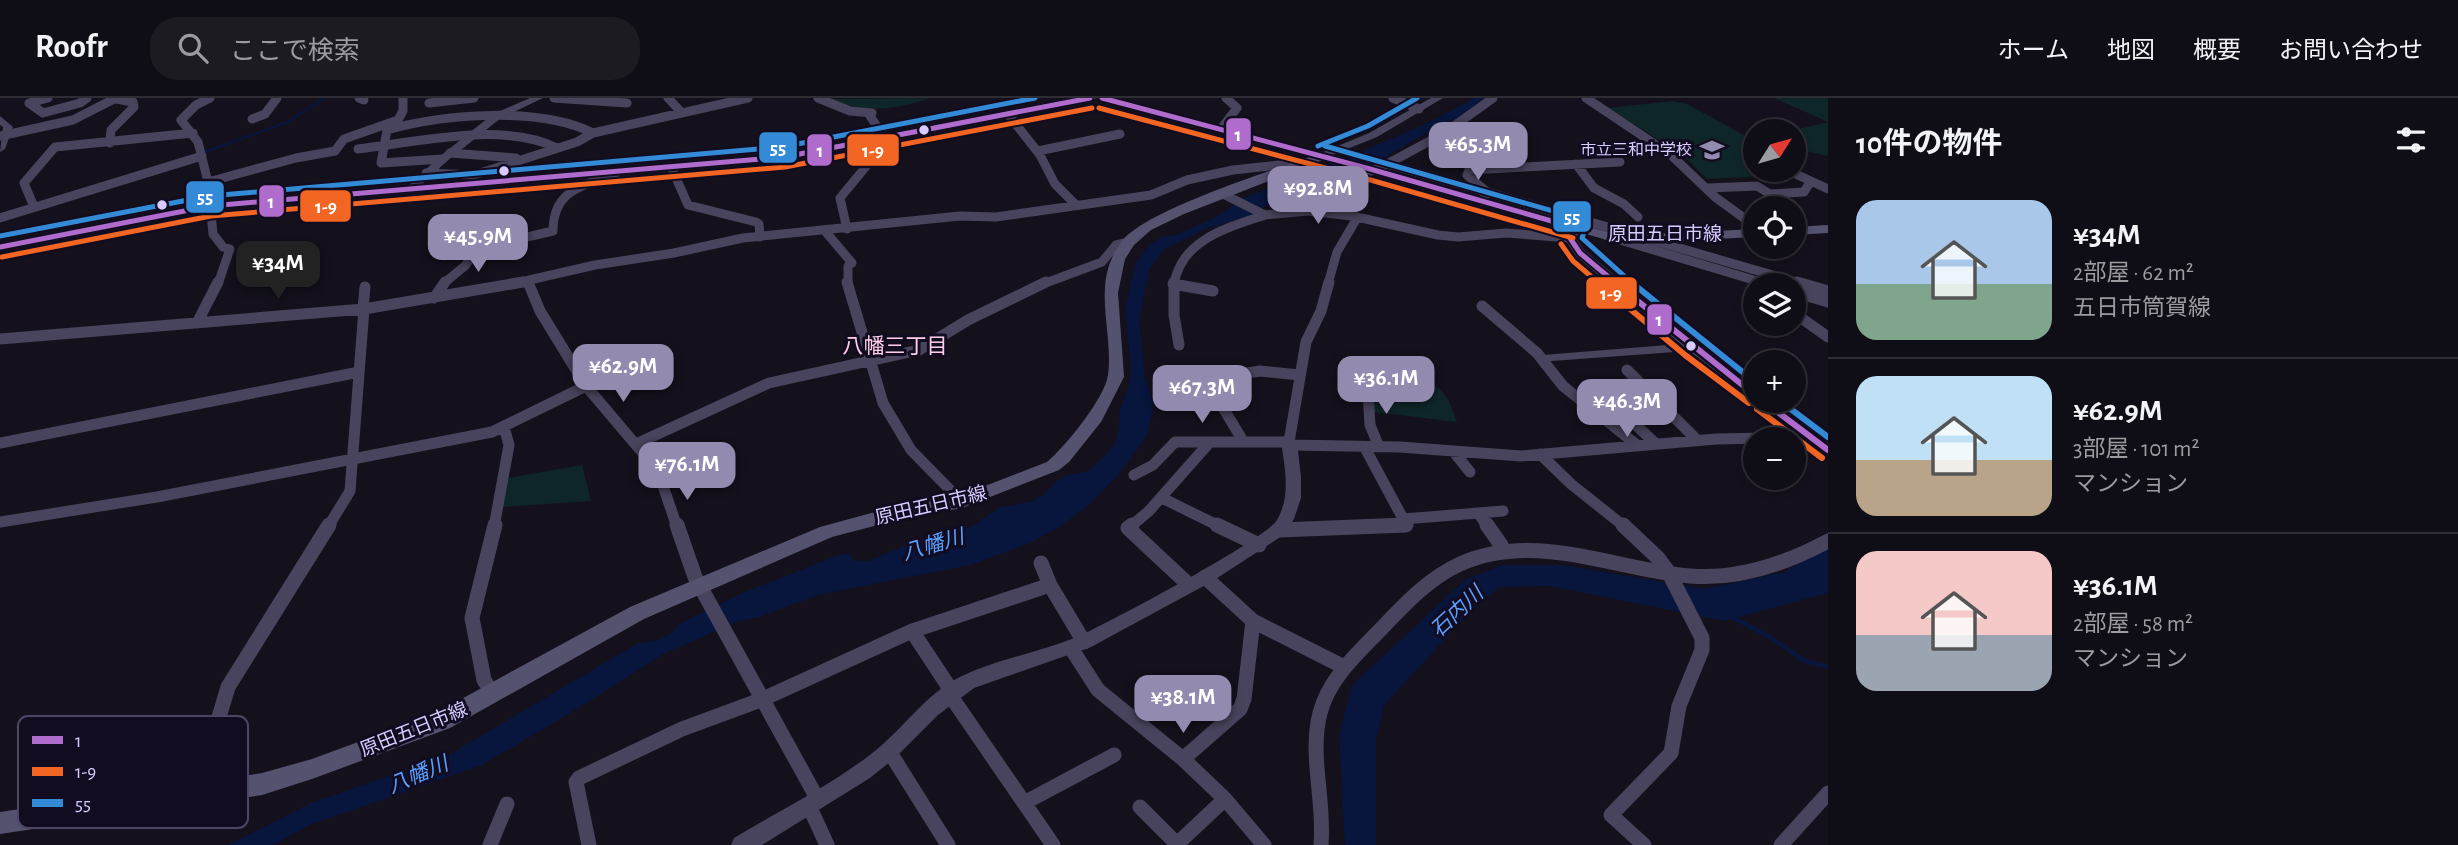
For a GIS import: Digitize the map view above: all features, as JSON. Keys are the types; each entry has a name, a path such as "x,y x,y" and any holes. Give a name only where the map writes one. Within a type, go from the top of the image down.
{"main road":[{"path":"0,247 210,206 672,169 784,157 1090,98"},
{"name":"原田五日市線","path":"248,786 312,769 442,721 637,613 701,588 827,532 897,513 962,502 1053,466 1063,458 1100,410 1116,377 1111,307 1114,271 1129,242 1160,220 1322,158 1485,197 1573,233 1648,238 1743,234"},
{"path":"1806,230 1828,229"},
{"name":"原田五日市線","path":"0,823 18,820"}],"street":[{"path":"48,98 29,103 43,113 80,103 87,98"},
{"path":"3,136 73,120 116,98 133,102 134,107 111,130 110,143"},
{"path":"197,323 215,291 230,249 223,247 213,233 208,181 201,154 192,133 181,118 196,105 210,98"},
{"path":"252,119 265,114 277,98"},
{"path":"402,98 402,120 384,128 387,130 381,163 385,165 447,156 524,159"},
{"path":"426,124 429,100 474,98"},
{"path":"411,189 426,173 497,116 538,98"},
{"path":"554,98 625,101 643,121"},
{"path":"668,98 681,113"},
{"path":"426,173 469,176 582,140 593,132 681,113 717,101 748,98"},
{"path":"818,98 850,111 872,113 870,116 887,141 840,198 847,229"},
{"path":"1102,98 1322,158"},
{"path":"1221,129 1237,108 1226,98"},
{"path":"1393,98 1419,109"},
{"path":"0,339 363,309 760,237 960,216 996,217 1151,195 1199,177 1258,167 1293,165 1308,159 1322,158 1373,135 1438,98"},
{"path":"1179,345 1173,312 1173,284 1180,260 1194,245 1224,229 1283,210 1387,164 1443,134 1493,98"},
{"path":"1586,98 1671,155 1715,197 1743,217"},
{"path":"1008,114 1038,151 1055,184 1076,205"},
{"path":"387,130 497,116 563,121 593,132"},
{"path":"208,181 296,158 335,151 344,139 400,118"},
{"path":"0,119 8,127 0,149"},
{"path":"34,206 24,183 55,147 192,133"},
{"path":"1038,151 1120,134"},
{"path":"358,149 472,136 541,140 557,148"},
{"path":"0,218 201,154"},
{"path":"1485,197 1467,175 1469,170 1620,162"},
{"path":"1387,164 1485,197 1648,238 1828,291"},
{"path":"1576,164 1594,188 1638,216"},
{"path":"672,169 688,205 756,222 759,224 760,237"},
{"path":"435,298 440,285 463,271 475,249 553,231 553,211 569,191 616,173"},
{"path":"1806,179 1828,189"},
{"path":"1708,188 1757,186 1770,194 1804,192 1811,181"},
{"path":"1227,196 1263,215"},
{"path":"1283,210 1330,212 1415,232 1452,237 1506,233 1573,233 1580,253 1692,347 1743,386"},
{"path":"742,845 863,771 889,751 931,709 967,682 996,670 1077,645 1197,581 1259,545 1279,530 1286,521 1294,498 1289,443 1306,342 1321,311 1337,253 1357,218"},
{"path":"825,231 852,263 848,266 848,281 884,403 908,446 962,502"},
{"path":"1607,236 1743,277"},
{"path":"636,444 769,383 919,350 968,320 1059,276 1102,262 1116,245 1129,242"},
{"path":"528,281 540,312 586,386 658,471 701,588 817,798"},
{"path":"1173,284 1213,291"},
{"path":"219,716 228,687 346,500 352,482 354,460 365,287"},
{"path":"1806,296 1828,302"},
{"path":"1482,306 1543,359 1563,386 1637,445"},
{"path":"1806,321 1828,337"},
{"path":"1543,359 1692,347"},
{"path":"1626,370 1697,440"},
{"path":"1191,403 1221,377 1260,371 1299,375"},
{"path":"0,443 359,372"},
{"path":"0,522 157,497 354,460 504,428 586,386"},
{"path":"1210,386 1242,441"},
{"path":"1368,393 1370,425 1379,447"},
{"path":"1622,412 1655,443"},
{"path":"1779,413 1828,450"},
{"path":"493,694 485,680 472,618 495,524 509,444 504,428"},
{"path":"1134,475 1153,465 1174,442 1242,441 1521,456 1697,440 1810,437"},
{"path":"1210,442 1162,498 1128,527 1253,621 1344,667"},
{"path":"1279,530 1407,526 1365,448"},
{"path":"1453,451 1470,472"},
{"path":"1540,454 1571,484 1650,550 1670,575 1703,643 1678,706 1671,753 1611,815 1644,845"},
{"path":"1162,498 1259,545"},
{"path":"1404,519 1503,511"},
{"path":"1478,513 1501,545"},
{"path":"1321,845 1324,824 1317,735 1326,694 1344,667 1407,603 1434,580 1467,561 1504,552 1544,553 1670,575 1711,577 1741,573 1794,558 1828,541"},
{"path":"1041,563 1077,645 1103,695 1183,759 1225,799 1264,845"},
{"path":"589,845 576,782 579,778 681,729 763,699 912,631 1049,585"},
{"path":"1183,759 1240,709 1244,699 1253,621"},
{"path":"912,631 947,684 950,695 1053,845"},
{"path":"889,751 948,845"},
{"path":"1024,803 1114,755"},
{"path":"1781,845 1828,793"},
{"path":"817,798 810,808 827,845"},
{"path":"1140,807 1177,844 1225,799"},
{"path":"490,845 507,804"}],"green space":[{"path":"931,98 903,106 878,109 854,107 826,99"},
{"path":"1774,98 1828,98 1828,122"},
{"path":"1673,101 1687,104 1743,135 1743,177 1707,179 1684,156 1608,108"},
{"path":"1828,122 1828,156 1806,151 1806,127"},
{"path":"1393,375 1427,382 1442,391 1457,422 1374,412 1373,401 1376,399 1373,388"},
{"path":"582,465 591,501 502,507 508,478"}],"water":[{"name":"八幡川","path":"1474,98 1484,98 1456,120 1430,131 1357,173 1271,203 1247,217 1205,229 1163,250 1149,270 1139,320 1145,378 1154,405 1147,436 1119,474 1089,505 1061,526 1030,543 970,565 818,595 760,617 739,621 665,653 480,766 312,824 273,845 228,845 311,803 447,756 638,643 666,636 679,624 742,593 839,555 850,553 853,560 868,561 940,532 971,527 1000,507 1030,502 1067,475 1086,472 1114,445 1119,429 1120,408 1128,389 1131,369 1125,308 1136,262 1150,244 1163,236 1172,236 1210,220 1233,206 1236,201 1363,151 1434,120"},
{"name":"石内川","path":"1828,545 1828,592 1724,621 1550,586 1500,587 1475,607 1384,705 1376,741 1376,845 1345,845 1339,737 1352,685 1465,580 1502,565 1562,565 1704,589 1785,572"}],"waterway":[{"path":"202,153 288,122 324,98"},
{"path":"1732,617 1768,636 1805,661 1828,667"}],"transit line":[{"name":"55","path":"0,236 209,196 782,147 1035,98"},
{"name":"1","path":"0,247 210,206 784,157 1090,98"},
{"name":"1","path":"1102,98 1370,169 1576,228"},
{"name":"55","path":"1318,146 1368,126 1417,98"},
{"name":"1-9","path":"2,257 211,216 785,167 1092,108"},
{"name":"1-9","path":"1099,108 1367,179 1573,238"},
{"name":"55","path":"1325,146 1581,219 1586,226 1582,238 1588,246 1743,373"},
{"name":"1","path":"1570,238 1580,253 1692,347 1743,386"},
{"name":"1-9","path":"1561,244 1573,261 1685,355 1743,398"},
{"name":"1-9","path":"1762,413 1822,458"},
{"name":"1","path":"1779,413 1828,450"},
{"name":"55","path":"1796,413 1828,437"}],"place":[{"name":"市立三和中学校","path":"1712,150"}],"district":[{"name":"八幡三丁目","path":"895,346"}]}
